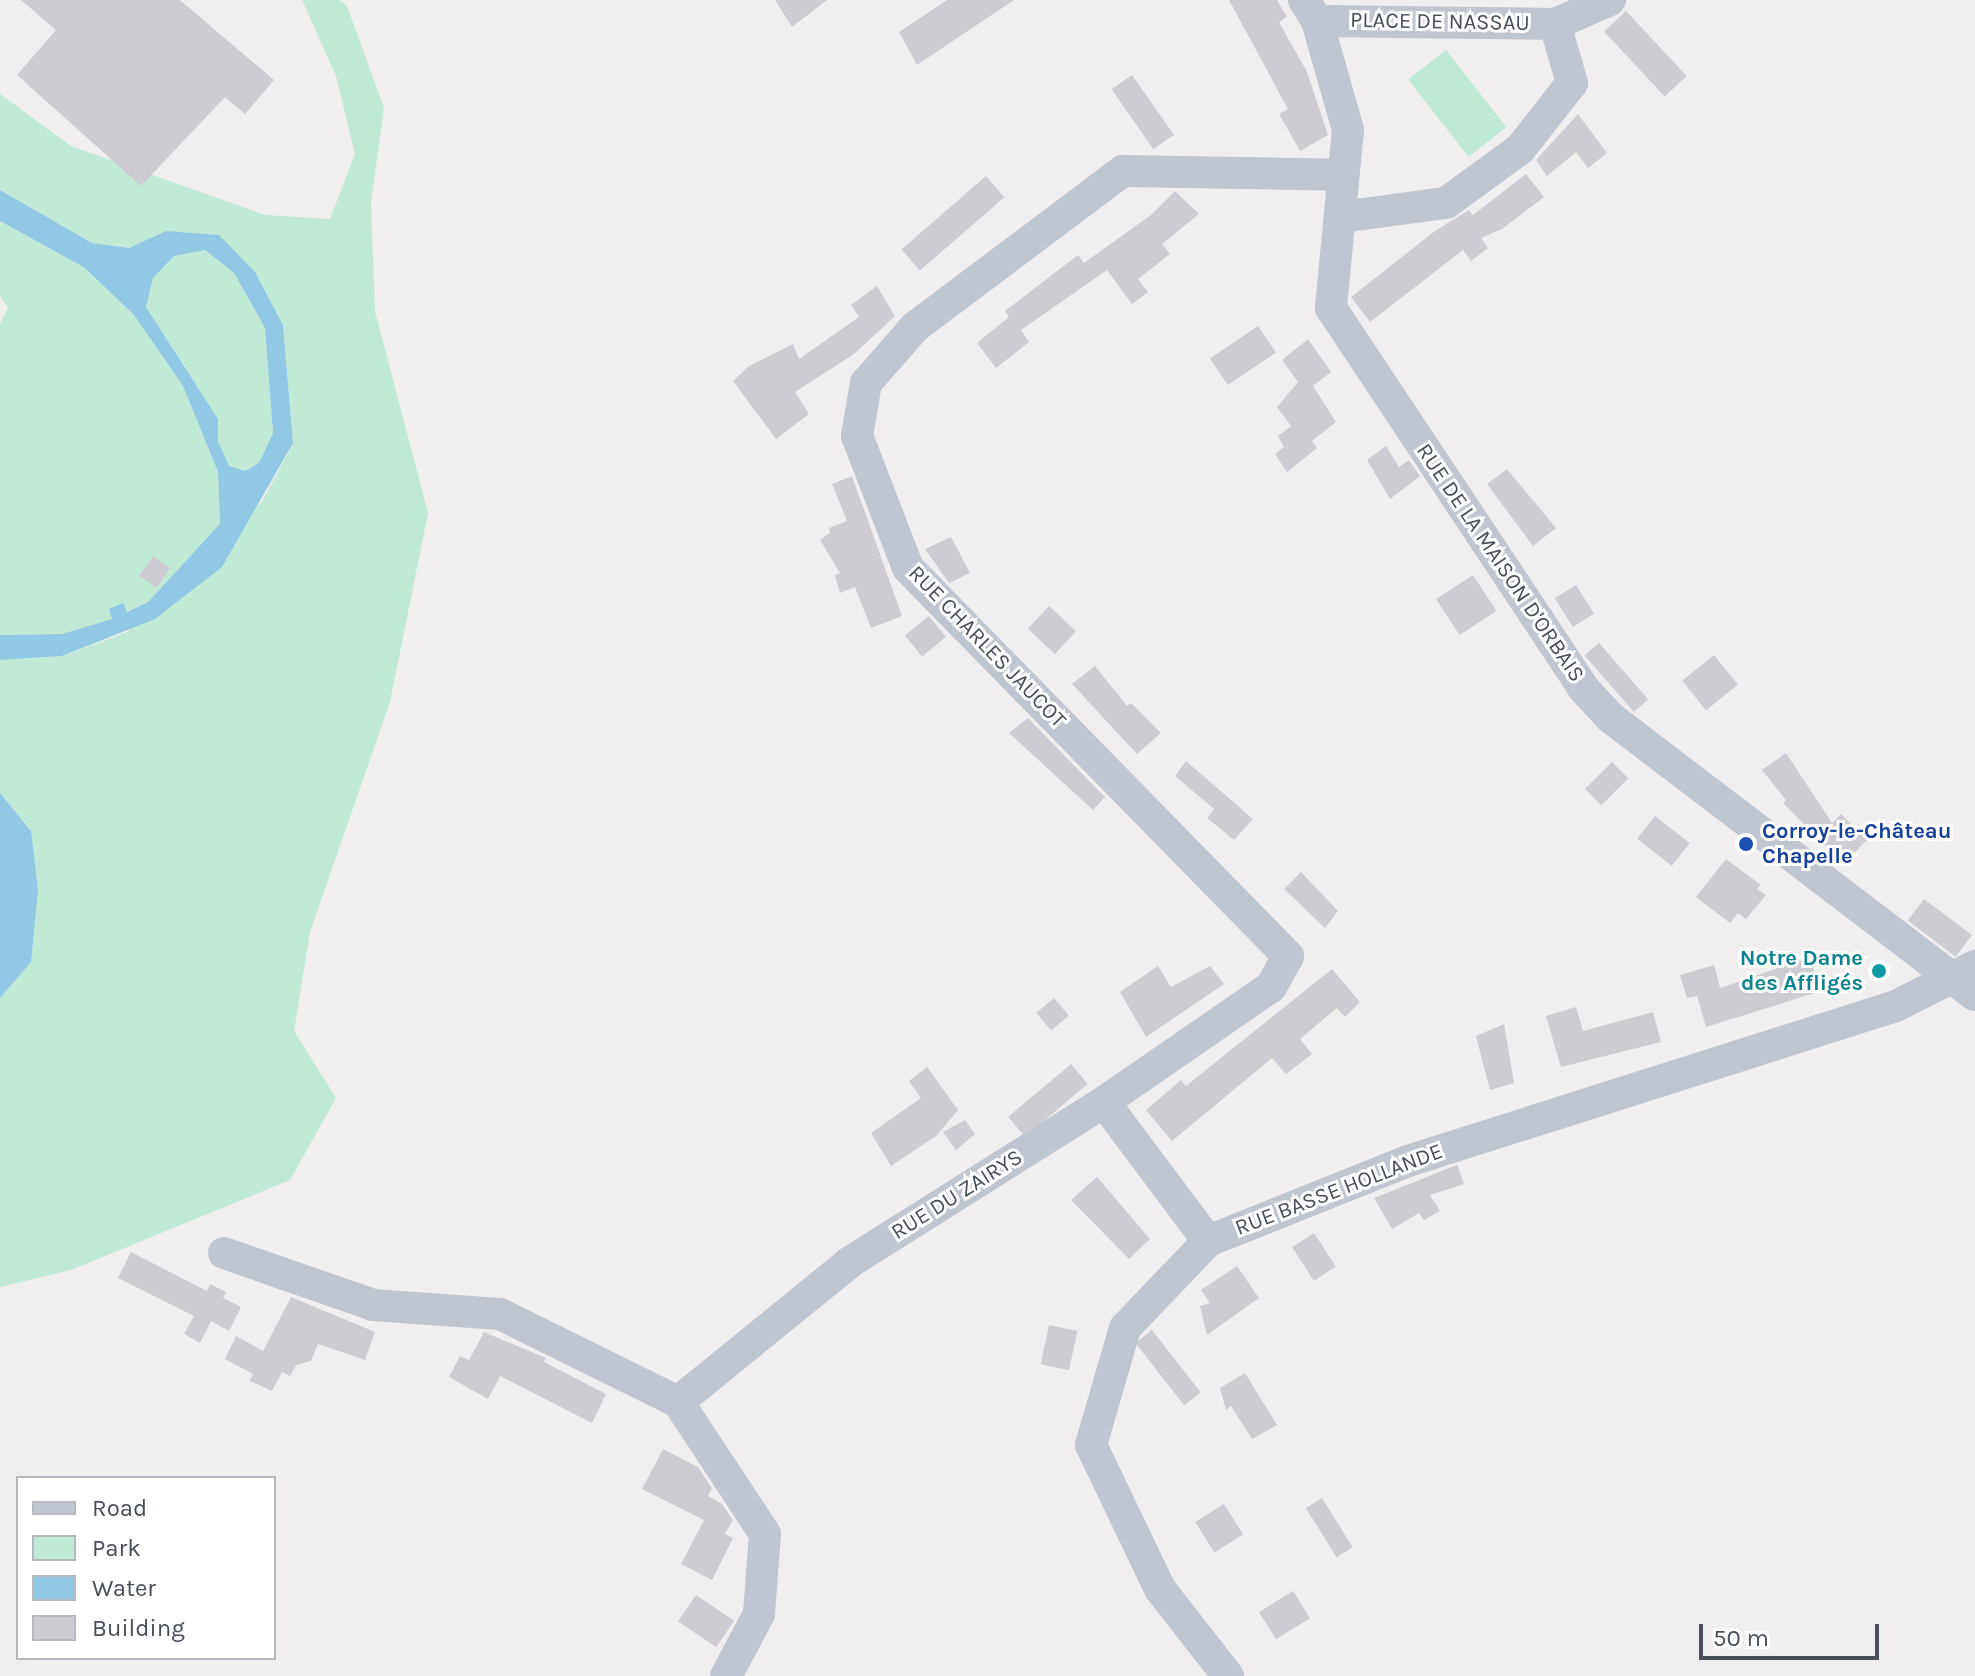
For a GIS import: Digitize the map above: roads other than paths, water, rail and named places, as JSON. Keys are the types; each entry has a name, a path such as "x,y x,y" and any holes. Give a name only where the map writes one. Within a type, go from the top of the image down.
{"street":[{"path":"1555,24 1610,0"},
{"name":"PLACE DE NASSAU","path":"1311,10 1555,24 1572,83 1520,149 1446,203 1341,217"},
{"name":"RUE DE LA MAISON D'ORBAIS","path":"1311,10 1348,130 1331,308 1583,688 1611,718 1969,980"},
{"name":"RUE CHARLES JAUCOT","path":"1104,1102 1271,987 1288,956 908,568 857,436 866,383 915,327 1123,171 1343,175"},
{"name":"RUE BASSE HOLLANDE","path":"1228,1676 1160,1589 1091,1445 1125,1328 1208,1241 1408,1161 1969,980"},
{"path":"1104,1102 1208,1241"},
{"name":"RUE DU ZAIRYS","path":"678,1402 850,1262 1104,1102"},
{"path":"224,1253 373,1305 500,1314 678,1402 765,1534 759,1614 726,1676"}],"water":[{"path":"0,190 92,243 129,248 166,231 219,235 255,272 283,325 293,443 222,567 155,619 62,656 0,660 0,635 62,634 112,619 109,609 123,603 127,612 148,602 220,524 218,472 183,386 134,315 85,268 0,221","holes":["205,250 234,273 265,328 273,433 259,463 245,471 229,466 218,441 218,419 146,307 153,278 174,256"]},
{"path":"0,793 31,831 38,890 31,962 0,998"}],"place":[{"name":"Corroy-le-Château Chapelle","path":"1746,844"},
{"name":"Notre Dame des Affligés","path":"1879,971"}]}
